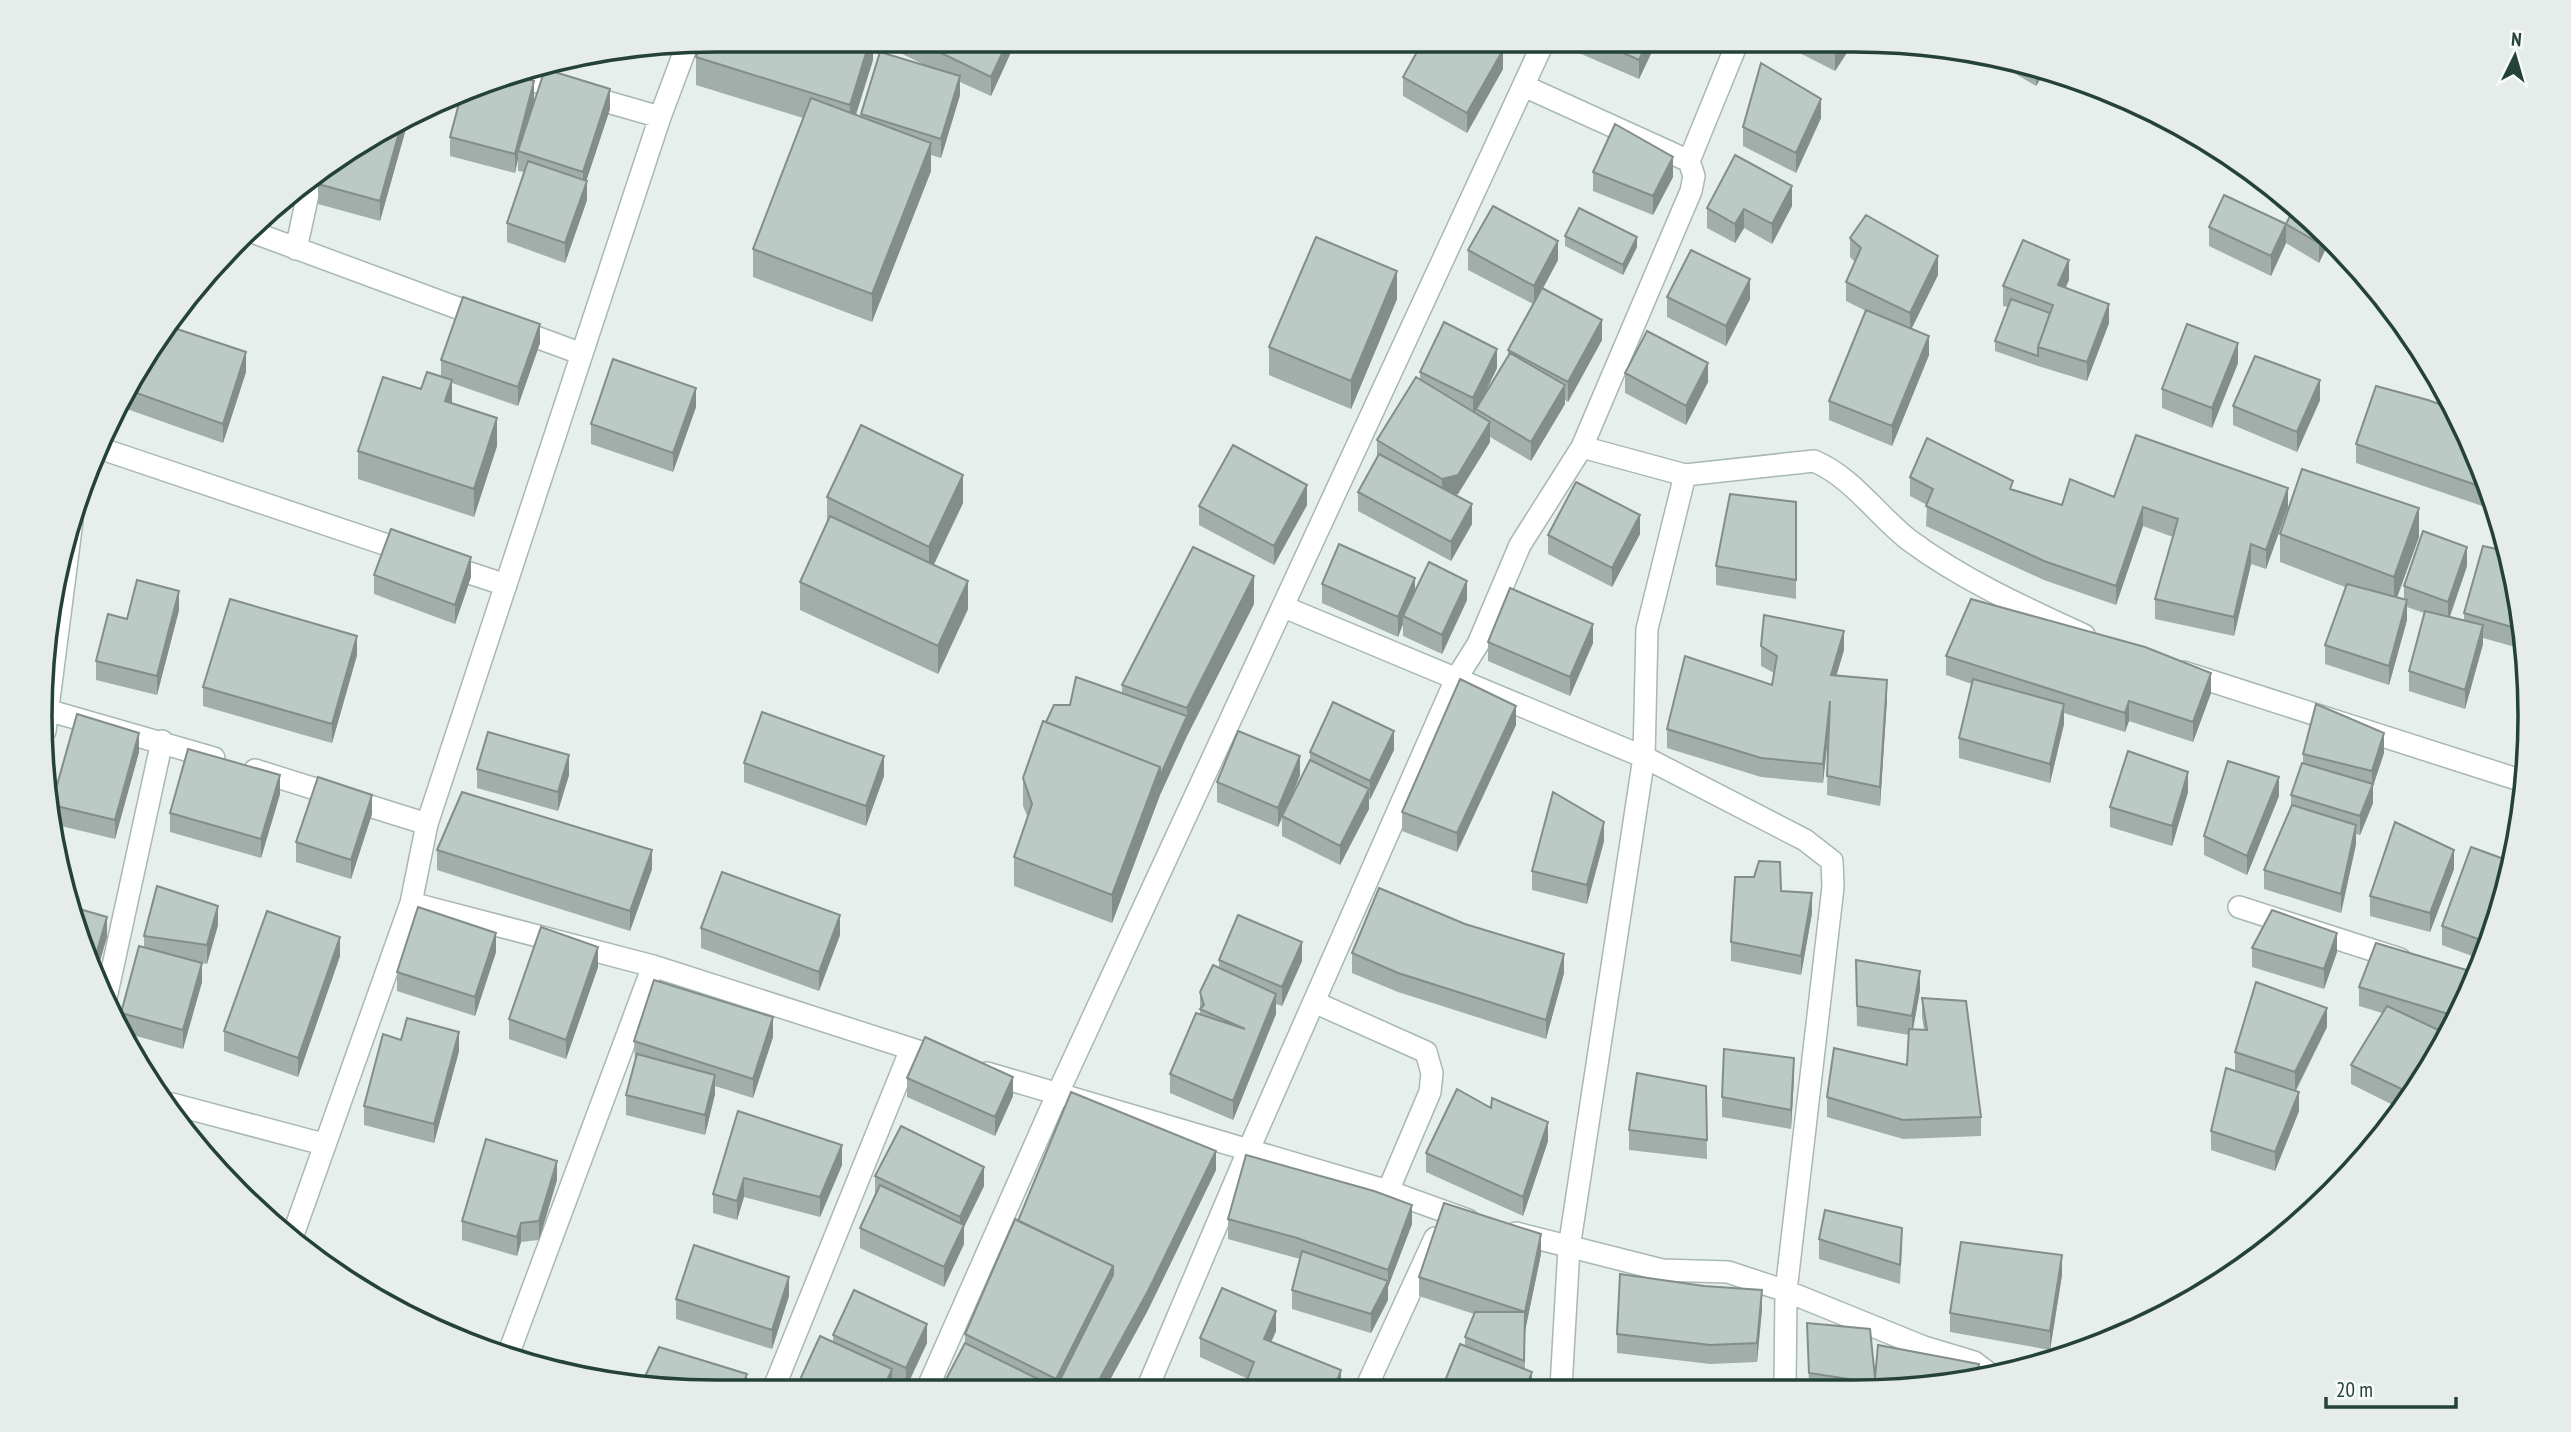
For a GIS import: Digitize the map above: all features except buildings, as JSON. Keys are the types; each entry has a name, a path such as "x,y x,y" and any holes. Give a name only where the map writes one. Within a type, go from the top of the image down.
{"street":[{"path":"931,1380 1057,1096 1539,52"},
{"path":"1689,161 1734,52"},
{"path":"295,1228 411,903 427,824 660,117 684,53"},
{"path":"530,80 660,117"},
{"path":"1151,1380 1249,1149 1456,679 1478,645 1520,545 1582,447 1691,191 1695,176 1689,161 1524,86"},
{"path":"296,249 308,193"},
{"path":"260,235 582,354"},
{"path":"1582,447 1685,475 1814,461 1831,468 1906,537 1952,571 2098,642"},
{"path":"108,451 506,585"},
{"path":"1561,1380 1569,1248 1644,757 1647,629 1685,475"},
{"path":"1284,607 1644,757 1805,840 1832,860 1833,887 1786,1291 1784,1380"},
{"path":"2159,665 2242,689 2286,707 2515,779"},
{"path":"52,718 162,741 427,824"},
{"path":"109,983 162,741"},
{"path":"411,903 653,966 1057,1096 1388,1191 1446,1214 1662,1270 1728,1272 1786,1291 1924,1347 1974,1362 1981,1367"},
{"path":"2239,907 2421,967"},
{"path":"511,1347 653,966"},
{"path":"1314,1002 1426,1052 1432,1073 1430,1092 1388,1191"},
{"path":"777,1380 911,1049"},
{"path":"180,1106 323,1144"},
{"path":"1370,1380 1446,1214"}]}
